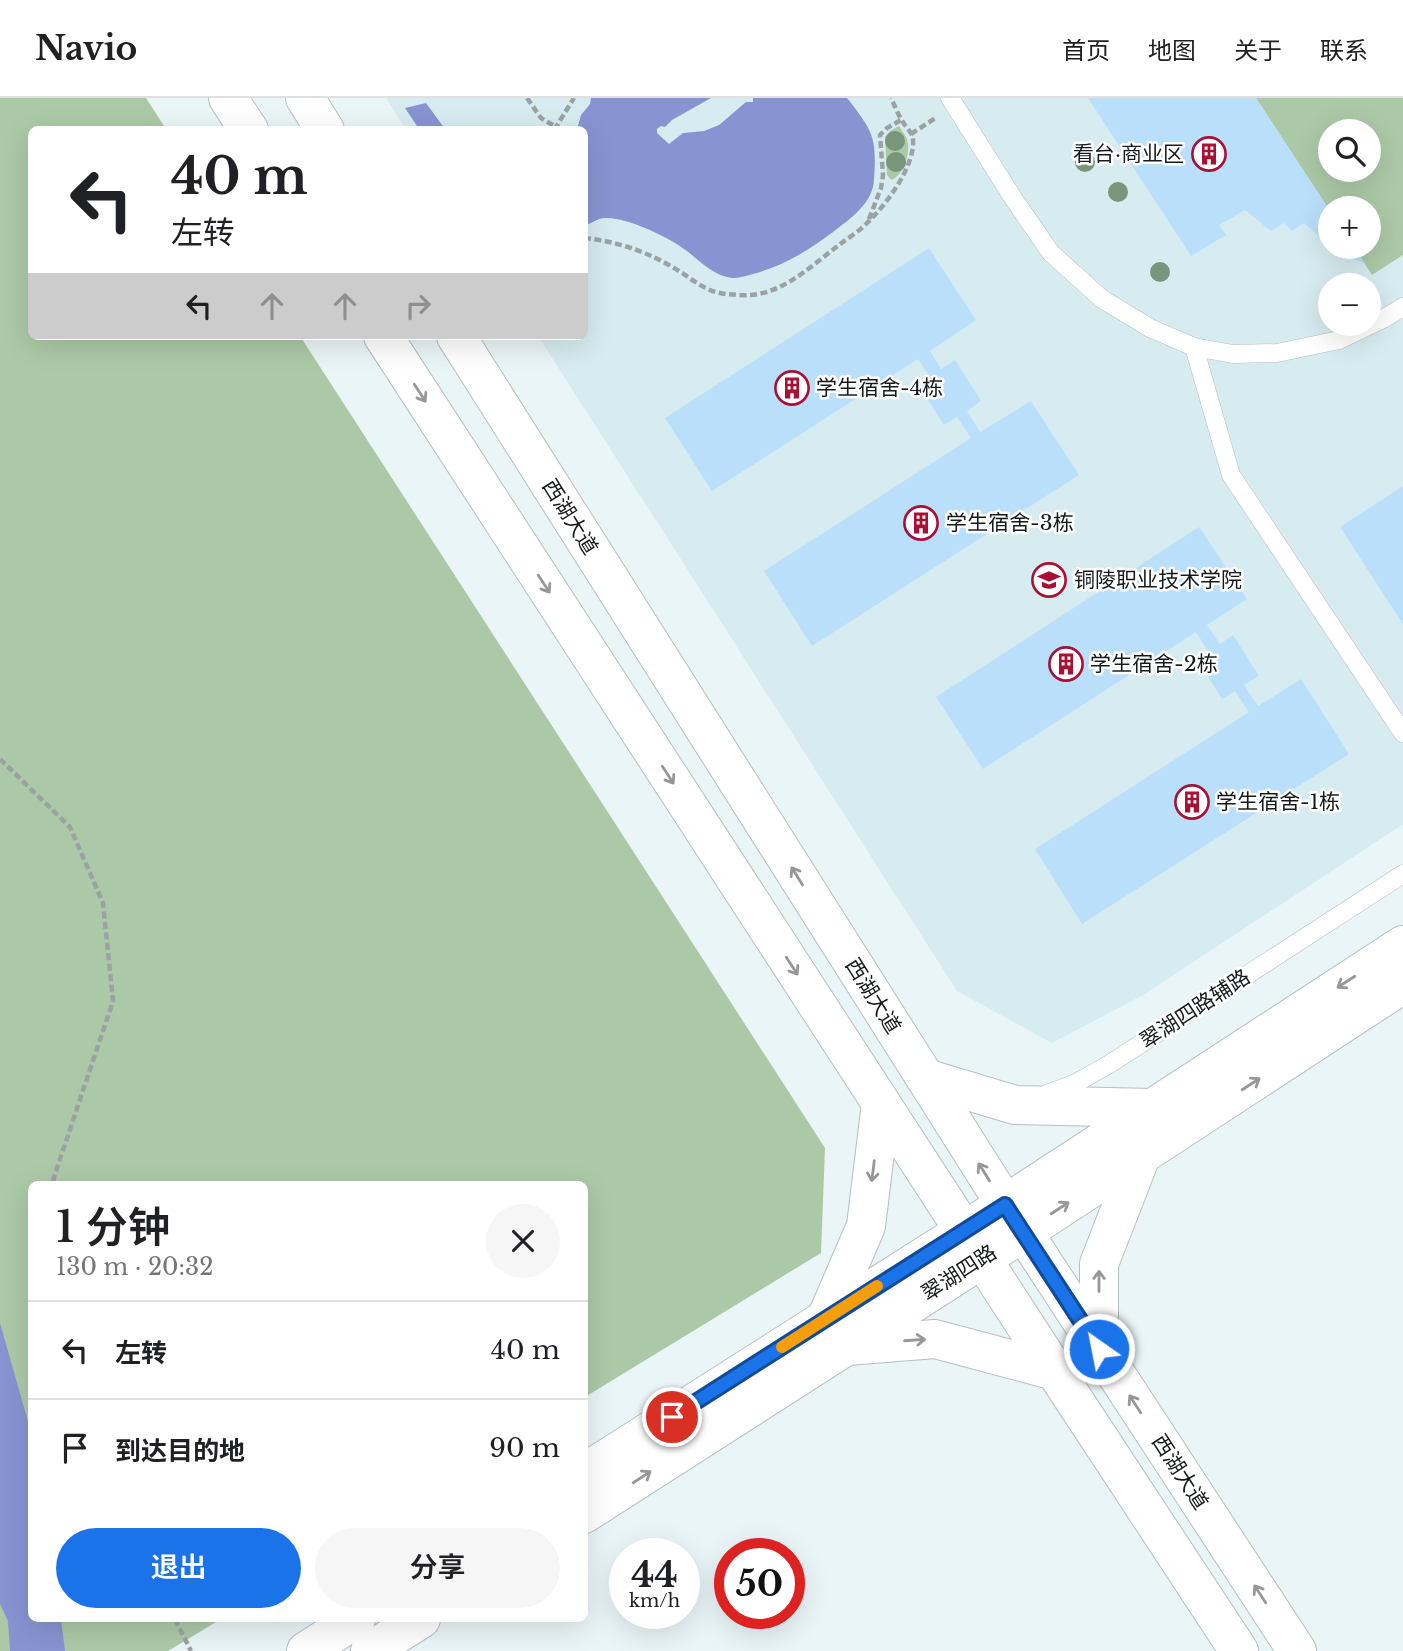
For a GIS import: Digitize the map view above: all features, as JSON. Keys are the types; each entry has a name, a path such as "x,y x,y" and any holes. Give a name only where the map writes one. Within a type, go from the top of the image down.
{"main road":[{"path":"228,98 246,126"},
{"path":"305,98 322,126"},
{"path":"386,340 1239,1651"},
{"name":"西湖大道","path":"459,340 1014,1218 1297,1651"},
{"name":"翠湖四路","path":"836,1333 1014,1218 1153,1108 1403,945"},
{"name":"翠湖四路","path":"1014,1218 1141,1156 1403,984"},
{"path":"925,1078 1015,1105 1153,1108"},
{"path":"588,1511 836,1333 866,1226 881,1103"},
{"path":"1099,1349 1099,1264 1141,1156"},
{"path":"588,1471 836,1333 935,1339 1055,1371"},
{"path":"306,1651 351,1622"},
{"path":"370,1651 416,1622"}],"lane":[{"path":"950,98 1051,253 1102,299 1150,328 1195,347 1233,354 1277,353 1339,340 1403,307"},
{"path":"1195,347 1231,475 1403,733"},
{"name":"翠湖四路辅路","path":"970,1092 1049,1094 1074,1084 1108,1065 1403,874"}],"path":[{"path":"527,98 541,118 553,126"},
{"path":"557,126 575,98"},
{"path":"588,239 617,243 652,257 713,292 759,294 776,288 797,277 868,223 905,173 913,137 891,98"},
{"path":"911,134 937,117"},
{"path":"868,223 883,175 880,135 901,120"},
{"path":"0,759 70,827 103,903 113,1001 54,1181"},
{"path":"176,1622 191,1651"}],"shaded area":[{"name":"铜陵职业技术学院","path":"386,98 1403,98 1403,824 1145,994 1052,1043 957,991 541,340 588,340 588,126 404,126"}],"green space":[{"path":"0,98 146,98 164,126 28,126 28,340 303,340 825,1148 821,1253 588,1395 588,1181 28,1181 28,1622 216,1622 168,1651 0,1651"},
{"path":"1256,98 1403,98 1403,255 1375,273 1371,273 1362,259 1381,259 1381,196 1320,196"},
{"path":"899,126 908,142 908,154 901,172 892,180 887,174 885,137"}],"water":[{"path":"591,98 711,98 672,120 665,127 657,129 657,133 669,144 683,133 704,131 719,125 746,102 753,102 753,98 847,98 868,127 874,144 873,188 865,203 853,216 805,252 764,271 740,277 725,277 669,240 632,223 608,218 588,224 588,126 578,126 581,115 590,104"},
{"path":"426,103 443,126 417,126 405,108"},
{"path":"0,1323 28,1421 28,1622 61,1622 65,1651 10,1651 8,1621 0,1604"}],"building":[{"name":"看台·商业区","path":"1088,98 1256,98 1320,196 1318,196 1318,235 1304,223 1292,231 1284,223 1271,231 1245,210 1219,225 1226,235 1191,256"},
{"path":"929,248 976,320 930,351 941,369 955,360 981,401 967,411 980,432 1031,401 1079,475 812,646 764,571 971,438 957,417 944,425 918,385 930,377 918,359 712,491 665,418"},
{"path":"1403,486 1403,624 1340,527"},
{"path":"1199,527 1247,599 1207,625 1220,644 1233,635 1259,676 1244,685 1258,706 1301,679 1349,754 1082,924 1035,849 1249,712 1235,691 1222,699 1197,659 1208,651 1196,632 983,769 936,697"}],"slow traffic":[{"path":"782,1347 877,1286"}],"place":[{"name":"看台·商业区","path":"1209,154"},
{"name":"学生宿舍-4栋","path":"792,388"},
{"name":"学生宿舍-3栋","path":"921,523"},
{"name":"铜陵职业技术学院","path":"1049,580"},
{"name":"学生宿舍-2栋","path":"1066,664"},
{"name":"学生宿舍-1栋","path":"1192,802"}],"route":[{"path":"672,1417 1005,1205 1099,1349"}]}
